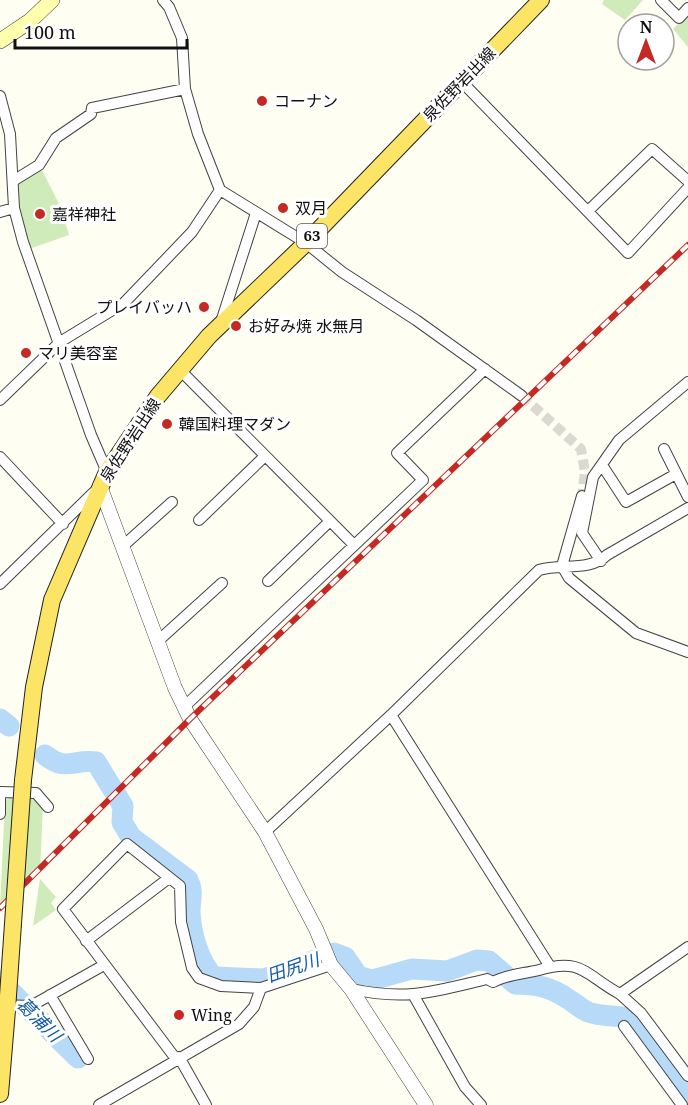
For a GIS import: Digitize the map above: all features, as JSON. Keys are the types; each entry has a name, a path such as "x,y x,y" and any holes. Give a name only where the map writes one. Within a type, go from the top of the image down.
{"main road":[{"path":"0,41 30,21 52,0"},
{"name":"泉佐野岩出線","path":"0,1094 3,1007 23,780 34,687 52,600 104,479 158,396 220,325 306,243 541,0"}],"street":[{"path":"163,0 169,7 182,38 185,89 198,134 220,190 306,243 342,272 522,396"},
{"path":"661,0 679,18 688,8"},
{"path":"461,81 628,253 688,188"},
{"path":"14,181 39,165 56,138 91,114 92,108 185,89"},
{"path":"0,96 10,134 14,208 23,242 91,435 123,546 184,707 264,832 323,945 329,963 351,989 426,1105"},
{"path":"588,211 652,149 688,181"},
{"path":"0,400 60,342 124,303 192,232 220,190"},
{"path":"0,212 14,208"},
{"path":"220,325 256,213"},
{"path":"184,707 423,480 398,453 485,369"},
{"path":"180,370 354,545"},
{"path":"601,561 582,533 593,477 619,440 688,382"},
{"path":"664,449 688,497"},
{"path":"199,520 265,456"},
{"path":"0,457 63,524"},
{"path":"602,465 626,502 676,474"},
{"path":"0,584 63,524 104,479"},
{"path":"562,566 582,496"},
{"path":"123,546 172,502"},
{"path":"264,832 391,715 539,570 601,561 607,555 688,508"},
{"path":"268,581 330,521"},
{"path":"562,566 574,583 636,633 688,652"},
{"path":"158,641 222,582"},
{"path":"391,715 549,965"},
{"path":"0,792 36,793 48,807"},
{"path":"0,798 0,814"},
{"path":"206,1105 178,1058 63,909 127,844 180,886 181,922 192,968 199,978 221,986 261,988 329,963"},
{"path":"86,941 169,878"},
{"path":"620,994 688,947"},
{"path":"351,989 384,996 414,996 487,979 493,982 549,965 566,964 584,971 620,994 641,1013 688,1076"},
{"path":"3,1007 31,1006 104,965"},
{"path":"99,1105 239,1024 254,1007 261,988"},
{"path":"50,995 88,1059"},
{"path":"414,996 465,1087 481,1105"},
{"path":"624,1026 682,1105"}],"green space":[{"path":"604,0 643,0 632,12 616,14 602,4"},
{"path":"688,14 688,47 676,33 676,26"},
{"path":"41,168 60,206 69,235 29,249 23,232 16,183"},
{"path":"14,792 34,793 43,805 40,872 0,907 5,801"},
{"path":"40,879 56,897 51,903 56,910 33,926"}],"waterway":[{"name":"田尻川","path":"0,719 9,726"},
{"name":"田尻川","path":"45,755 64,764 96,762 123,806 122,822 131,837 188,880 194,938 204,964 214,977 264,979 334,953 345,957 358,976 372,980 412,969 447,971 477,960 489,961 515,984 549,989 594,1014 635,1020 688,1094"},
{"name":"葛浦川","path":"0,981 78,1058"}],"tunnel":[{"path":"522,396 581,449 585,472 582,496"}],"railway":[{"path":"0,908 190,719 688,245"}],"place":[{"name":"コーナン","path":"262,101"},
{"name":"双月","path":"283,208"},
{"name":"嘉祥神社","path":"40,214"},
{"name":"プレイバッハ","path":"204,307"},
{"name":"お好み焼 水無月","path":"236,326"},
{"name":"マリ美容室","path":"26,353"},
{"name":"韓国料理マダン","path":"167,424"},
{"name":"Wing","path":"179,1015"}]}
